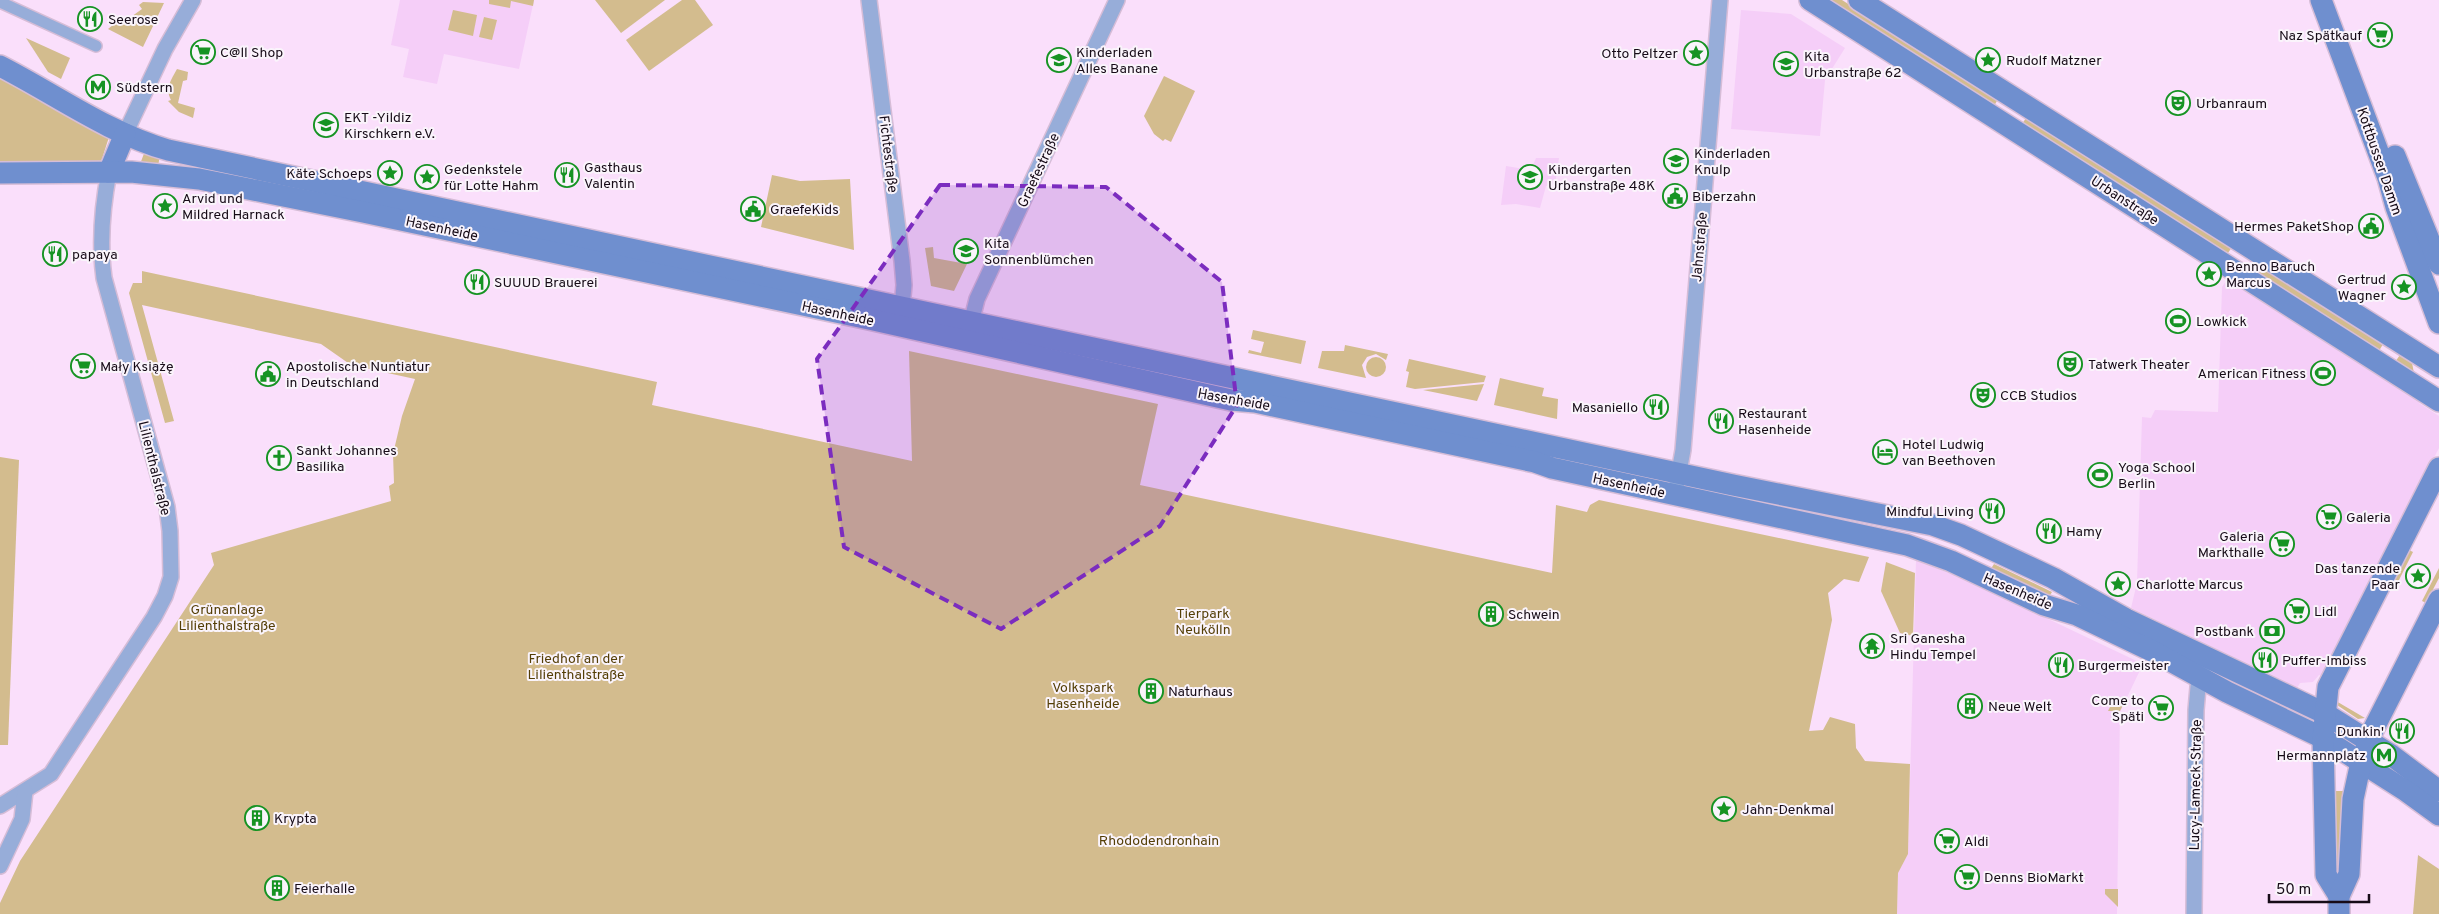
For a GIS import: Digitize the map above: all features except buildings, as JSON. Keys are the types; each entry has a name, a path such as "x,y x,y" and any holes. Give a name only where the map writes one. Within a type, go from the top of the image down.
{"main road":[{"name":"Urbanstraße","path":"1810,0 2439,401"},
{"name":"Urbanstraße","path":"1859,0 2439,367"},
{"name":"Kottbusser Damm","path":"2321,0 2438,314"},
{"name":"Kottbusser Damm","path":"2335,0 2416,211 2439,264"},
{"path":"0,66 124,134 109,172 0,172"},
{"path":"2009,126 2023,104"},
{"name":"Hasenheide","path":"124,134 168,150 902,308 1034,357 1458,445 1535,462 1552,468 1677,484"},
{"path":"163,175 168,150"},
{"name":"Hasenheide","path":"109,172 199,179 968,332 1038,336 1731,496 1907,545 1968,569 2044,605 2077,615 2324,714"},
{"path":"1034,357 1038,336"},
{"path":"2381,365 2397,341"},
{"path":"2339,905 2326,875 2323,738 2328,687 2439,468"},
{"name":"Hasenheide","path":"1731,496 1847,509 1906,518 1948,529 2053,578 2126,619 2323,738"},
{"path":"1968,569 1976,557 1995,550"},
{"path":"2339,905 2349,874 2353,799 2368,740 2439,600"},
{"path":"2324,714 2368,740 2439,791"},
{"path":"2323,738 2439,815"}],"street":[{"path":"124,134 165,49 193,0"},
{"name":"Fichtestraße","path":"869,0 902,261 904,285 902,308"},
{"name":"Graefestraße","path":"968,332 977,299 1117,0"},
{"name":"Jahnstraße","path":"1677,484 1720,0"},
{"path":"0,2 96,46"},
{"name":"Lilienthalstraße","path":"0,806 51,774 154,617 165,596 171,577 170,530 164,493 104,278 100,243 101,217 109,172"},
{"name":"Lucy-Lameck-Straße","path":"2194,914 2196,710 2203,667"},
{"path":"0,866 22,819 26,791"}],"highlighted area":[{"path":"940,185 1106,187 1222,282 1237,405 1160,526 1001,629 844,547 817,359"}],"shaded area":[{"path":"400,0 534,0 519,69 444,54 437,84 403,77 409,49 391,45"},
{"name":"Kita Urbanstraße 62","path":"1741,10 1791,14 1845,48 1825,80 1820,136 1731,129"},
{"name":"Kindergarten Urbanstraße 48K","path":"1536,158 1559,158 1555,184 1546,186 1540,208 1516,204 1501,205 1506,166 1531,170"},
{"path":"2228,278 2420,400 2419,403 2439,416 2439,448 2323,676 2319,675 2313,682 2300,683 2297,688 2131,608 2137,583 2142,417 2151,418 2155,410 2218,412 2222,287"},
{"path":"1916,560 1964,579 2143,664 2120,712 2117,914 1897,914 1898,872 1908,854"}],"green space":[{"path":"489,0 534,0 533,6 511,1 510,8 489,4"},
{"path":"595,0 665,0 621,33"},
{"path":"682,0 695,0 713,25 649,71 626,40"},
{"path":"1822,0 1842,0 1998,99 1993,108"},
{"path":"143,2 164,3 143,47 108,29 118,21 121,24 142,9 139,5"},
{"path":"453,10 477,15 473,36 448,30"},
{"path":"484,17 497,20 492,40 479,37"},
{"path":"26,38 70,58 61,79 48,72"},
{"path":"177,69 188,72 187,80 183,81 178,103 195,108 193,118 179,112 168,101 171,100 169,96 170,84"},
{"path":"1164,76 1195,91 1171,142 1165,139 1163,141 1154,134 1144,116"},
{"path":"0,78 109,137 101,162 0,162"},
{"path":"2026,118 2232,247 2226,256 2022,124"},
{"path":"145,151 160,155 158,166 140,164"},
{"path":"772,175 800,181 850,179 854,250 761,227"},
{"path":"933,247 934,258 967,264 954,291 931,286 925,248"},
{"path":"2254,262 2383,344 2379,351 2250,268"},
{"path":"142,271 657,382 652,405 912,461 909,351 1158,404 1140,485 1552,573 1556,505 1587,512 1590,505 1599,500 1869,557 1859,582 1844,579 1828,593 1832,620 1809,731 1823,730 1830,717 1855,724 1856,748 1865,761 1910,764 1908,854 1898,873 1897,914 0,914 0,903 20,861 214,565 211,553 391,501 389,486 394,483 393,454 402,416 415,379 351,365 321,344 142,305 174,421 165,423 129,293 133,283 142,283"},
{"path":"1253,330 1306,341 1301,364 1248,353 1249,350 1261,353 1264,342 1251,339"},
{"path":"1345,345 1388,354 1386,360 1376,354 1367,357 1362,365 1366,378 1318,368 1322,351 1344,351"},
{"path":"2400,355 2412,363 2414,373 2395,362"},
{"path":"1376,357 1383,360 1386,367 1383,374 1376,377 1369,374 1366,367 1369,360"},
{"path":"1409,359 1486,376 1484,382 1415,389 1406,387 1409,372 1406,371"},
{"path":"1500,378 1544,388 1542,396 1558,399 1557,419 1494,405"},
{"path":"1484,384 1477,401 1423,390"},
{"path":"0,457 19,460 8,745 0,745"},
{"path":"2409,550 2413,552 2395,588 2391,586"},
{"path":"1886,562 1915,573 1913,636 1900,633 1881,591"},
{"path":"1994,564 2052,592 2049,597 1990,570"},
{"path":"2439,568 2439,578 2426,603 2422,601"},
{"path":"2115,697 2125,701 2120,711 2108,711"},
{"path":"2336,701 2365,718 2358,719 2337,705"},
{"path":"2334,791 2343,791 2340,873 2336,873"},
{"path":"2418,855 2439,869 2439,914 2413,914"},
{"path":"2105,889 2118,889 2118,907 2105,894"}],"place":[{"name":"Seerose","path":"90,19"},
{"name":"Naz Spätkauf","path":"2380,35"},
{"name":"C@ll Shop","path":"203,52"},
{"name":"Otto Peltzer","path":"1696,53"},
{"name":"Kinderladen Alles Banane","path":"1059,60"},
{"name":"Rudolf Matzner","path":"1988,60"},
{"name":"Kita Urbanstraße 62","path":"1786,64"},
{"name":"Südstern","path":"98,87"},
{"name":"Urbanraum","path":"2178,103"},
{"name":"EKT -Yildiz Kirschkern e.V.","path":"326,125"},
{"name":"Kinderladen Knulp","path":"1676,161"},
{"name":"Käte Schoeps","path":"390,173"},
{"name":"Gasthaus Valentin","path":"567,175"},
{"name":"Gedenkstele für Lotte Hahm","path":"427,177"},
{"name":"Kindergarten Urbanstraße 48K","path":"1530,177"},
{"name":"Biberzahn","path":"1675,196"},
{"name":"Arvid und Mildred Harnack","path":"165,206"},
{"name":"GraefeKids","path":"753,209"},
{"name":"Hermes PaketShop","path":"2371,226"},
{"name":"Kita Sonnenblümchen","path":"966,251"},
{"name":"papaya","path":"55,254"},
{"name":"Benno Baruch Marcus","path":"2209,274"},
{"name":"SUUUD Brauerei","path":"477,282"},
{"name":"Gertrud Wagner","path":"2404,287"},
{"name":"Lowkick","path":"2178,321"},
{"name":"Tatwerk Theater","path":"2070,364"},
{"name":"Mały Książę","path":"83,366"},
{"name":"American Fitness","path":"2323,373"},
{"name":"Apostolische Nuntiatur in Deutschland","path":"268,374"},
{"name":"CCB Studios","path":"1983,395"},
{"name":"Masaniello","path":"1656,407"},
{"name":"Restaurant Hasenheide","path":"1721,421"},
{"name":"Hotel Ludwig van Beethoven","path":"1885,452"},
{"name":"Sankt Johannes Basilika","path":"279,458"},
{"name":"Yoga School Berlin","path":"2100,475"},
{"name":"Mindful Living","path":"1992,511"},
{"name":"Galeria","path":"2329,517"},
{"name":"Hamy","path":"2049,531"},
{"name":"Galeria Markthalle","path":"2282,544"},
{"name":"Das tanzende Paar","path":"2418,576"},
{"name":"Charlotte Marcus","path":"2118,584"},
{"name":"Lidl","path":"2297,611"},
{"name":"Schwein","path":"1491,614"},
{"name":"Postbank","path":"2272,631"},
{"name":"Sri Ganesha Hindu Tempel","path":"1872,646"},
{"name":"Puffer-Imbiss","path":"2265,660"},
{"name":"Burgermeister","path":"2061,665"},
{"name":"Naturhaus","path":"1151,691"},
{"name":"Neue Welt","path":"1970,706"},
{"name":"Come to Späti","path":"2161,708"},
{"name":"Dunkin'","path":"2402,731"},
{"name":"Hermannplatz","path":"2384,755"},
{"name":"Jahn-Denkmal","path":"1724,809"},
{"name":"Krypta","path":"257,818"},
{"name":"Aldi","path":"1947,841"},
{"name":"Denns BioMarkt","path":"1967,877"},
{"name":"Feierhalle","path":"277,888"}],"park label":[{"name":"Grünanlage Lilienthalstraße","path":"227,618"},
{"name":"Tierpark Neukölln","path":"1203,622"},
{"name":"Friedhof an der Lilienthalstraße","path":"576,666"},
{"name":"Volkspark Hasenheide","path":"1083,696"},
{"name":"Rhododendronhain","path":"1159,840"}]}
